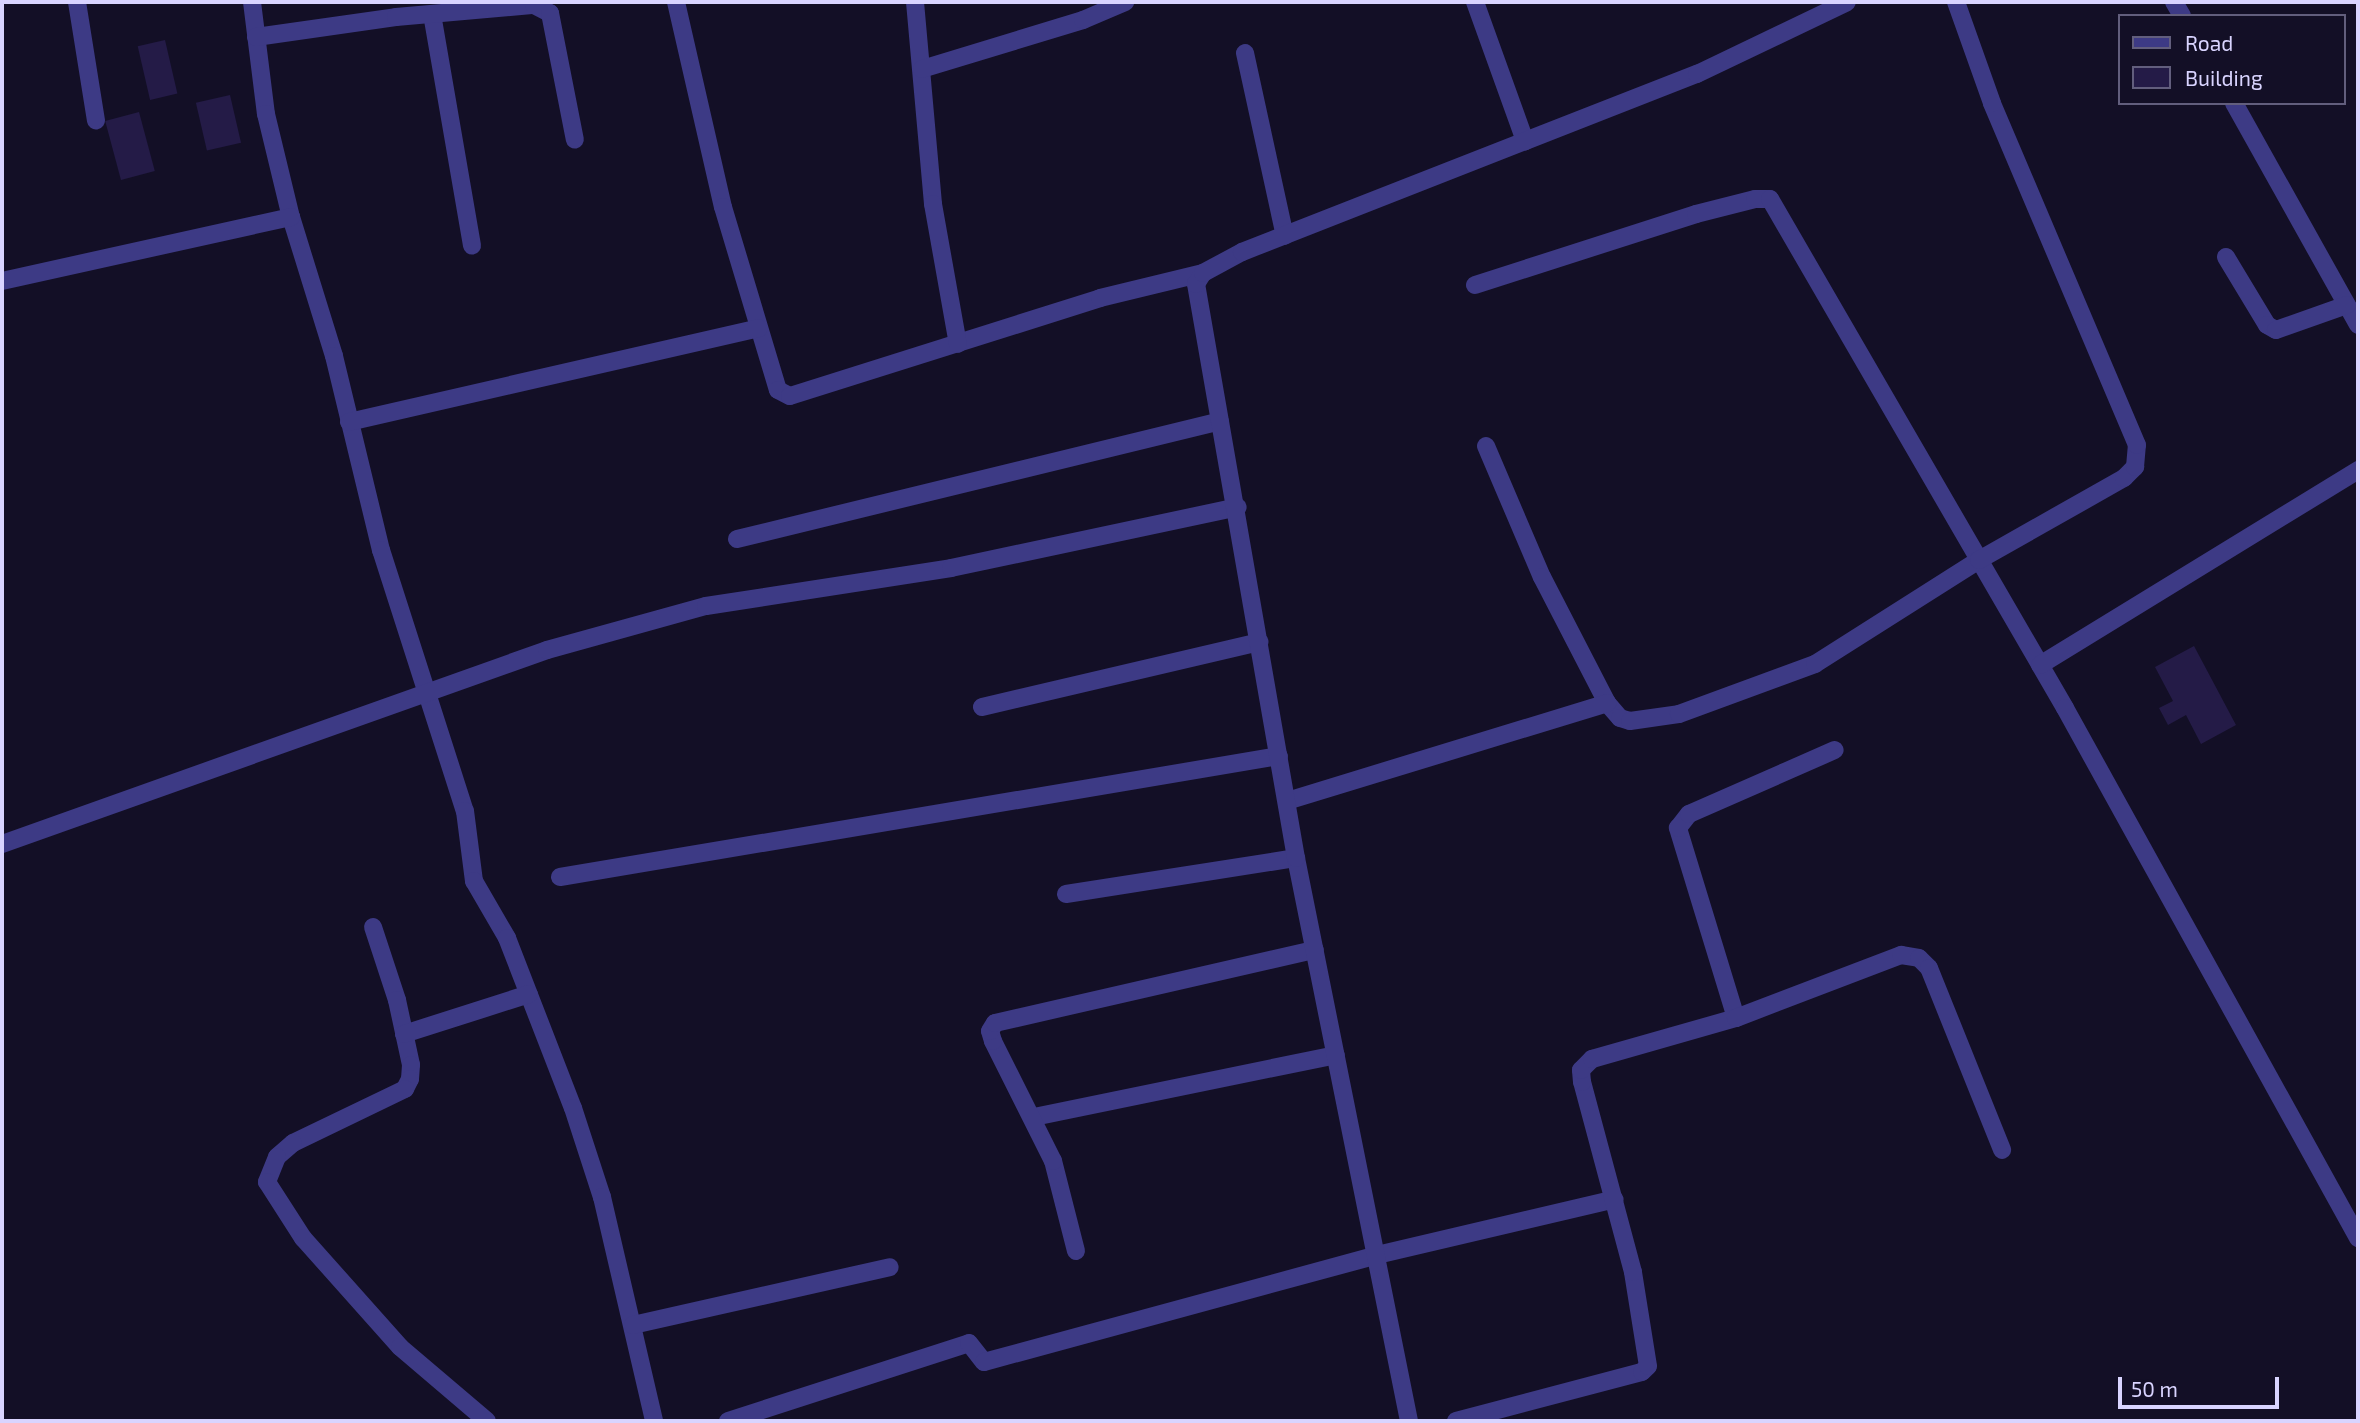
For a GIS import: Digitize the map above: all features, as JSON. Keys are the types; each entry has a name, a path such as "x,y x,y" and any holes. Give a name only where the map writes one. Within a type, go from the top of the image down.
{"street":[{"path":"77,2 96,120"},
{"path":"253,2 265,114 290,217 334,356 381,550 465,811 474,881 507,938 602,1197 653,1421"},
{"path":"676,2 723,207 772,377 778,390 790,396 1100,298 1203,273 1285,236 1697,74 1847,2"},
{"path":"915,2 933,204 958,344"},
{"path":"922,69 1083,20 1125,2"},
{"path":"1475,2 1525,141"},
{"path":"1486,446 1542,577 1607,703 1620,718 1649,721 1776,681 1851,643 1979,560 2124,478 2138,458 1993,103 1956,2"},
{"path":"256,37 432,14 534,5 550,13 575,140"},
{"path":"432,14 472,246"},
{"path":"1245,53 1285,236"},
{"path":"2235,105 2358,325"},
{"path":"1475,285 1696,214 1755,199 1770,200 2040,665 2358,1238"},
{"path":"2,281 290,217"},
{"path":"2226,257 2267,326 2276,330 2347,305"},
{"path":"1203,273 1195,295 1238,507 1296,858 1409,1421"},
{"path":"349,422 758,328"},
{"path":"737,539 1220,421"},
{"path":"2040,665 2358,470"},
{"path":"2,844 547,650 706,606 951,568 1238,507"},
{"path":"982,707 1260,642"},
{"path":"1287,801 1607,703"},
{"path":"1736,1018 1678,828 1689,814 1835,750"},
{"path":"560,877 1279,756"},
{"path":"1066,894 1296,858"},
{"path":"373,928 411,1065 405,1089 293,1143 277,1157 267,1182 303,1238 400,1347 486,1421"},
{"path":"1076,1251 1053,1161 1034,1117 993,1041 990,1031 996,1023 1315,950"},
{"path":"1455,1421 1642,1372 1648,1366 1633,1272 1581,1070 1604,1053 1736,1018 1902,955 1919,958 1929,968 2002,1150"},
{"path":"404,1034 529,994"},
{"path":"1034,1117 1336,1055"},
{"path":"727,1421 969,1343 984,1362 1377,1255 1615,1199"},
{"path":"633,1325 890,1267"}],"building":[{"path":"165,40 177,94 150,100 138,46"},
{"path":"230,95 241,143 207,151 196,103"},
{"path":"139,112 155,171 121,180 105,121"},
{"path":"2194,646 2236,725 2201,744 2186,715 2168,725 2159,708 2173,701 2155,667"}]}
